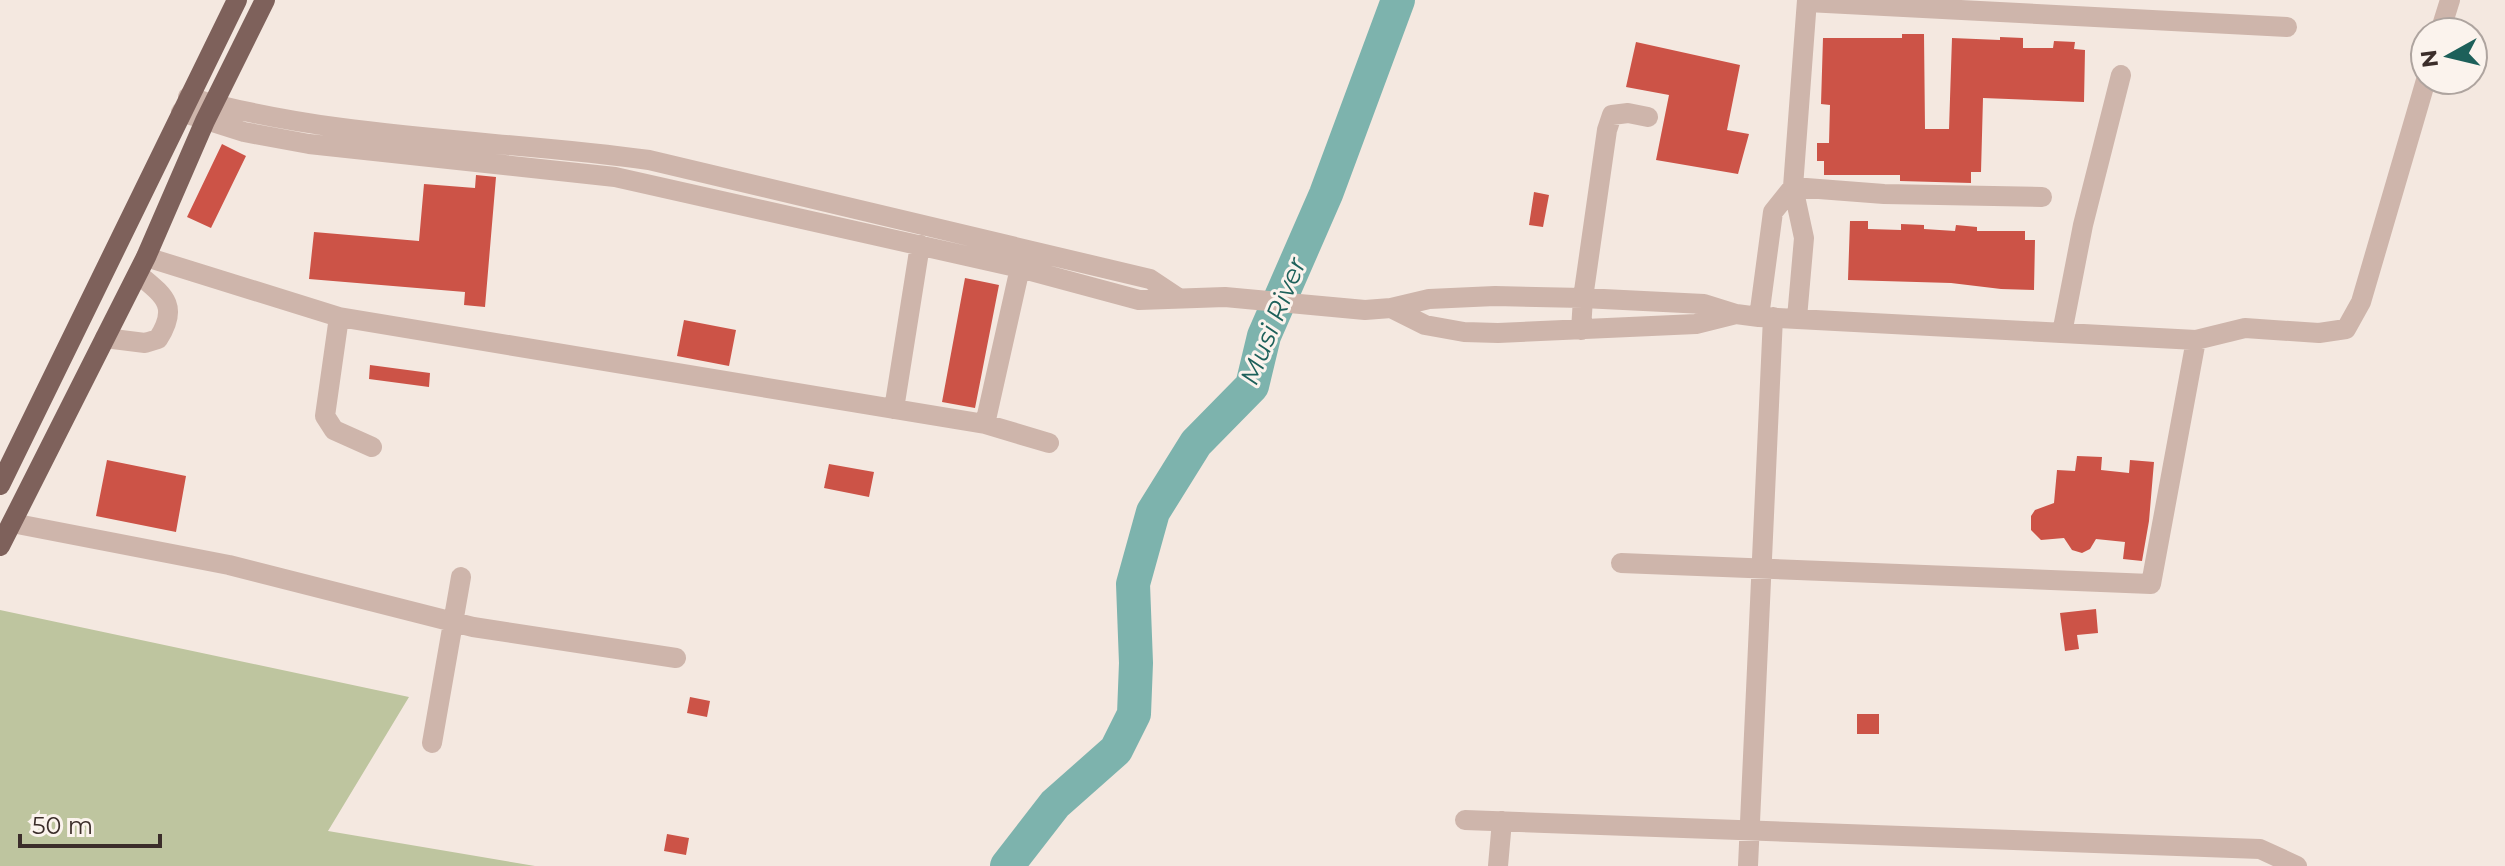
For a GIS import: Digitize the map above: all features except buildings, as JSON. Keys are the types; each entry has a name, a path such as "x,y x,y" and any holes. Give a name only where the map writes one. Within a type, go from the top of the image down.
{"main road":[{"path":"0,485 237,0"},
{"path":"0,546 142,266 209,113 265,0"}],"street":[{"path":"1797,318 1804,238 1793,187 1807,1 2287,27"},
{"path":"2062,333 2083,225 2121,75"},
{"path":"503,155 616,156 649,160 748,184 817,212 920,245 1139,300 1225,297 1365,310 1391,308 1429,299 1495,296 1583,298 1704,304 1736,314 1766,317 2196,340 2245,328 2319,333 2346,329 2361,302 2421,96"},
{"path":"184,104 209,113 259,116 328,136 503,155 743,205 817,212 1150,279 1177,297"},
{"path":"1581,330 1607,130 1612,115 1628,113 1648,117"},
{"path":"609,177 616,156"},
{"path":"743,205 748,184"},
{"path":"1793,187 1884,194 2042,197"},
{"path":"1748,866 1762,569 1766,317 1773,212 1793,187"},
{"path":"894,409 920,245"},
{"path":"142,266 339,317 985,424 1049,443"},
{"path":"105,338 145,343 158,339 165,328 170,310 142,266"},
{"path":"985,424 1020,268"},
{"path":"1391,308 1425,325 1464,332 1696,324 1736,314"},
{"path":"339,317 325,416 334,430 372,447"},
{"path":"1621,563 2151,584 2196,340"},
{"path":"12,523 229,565 473,627 676,658"},
{"path":"432,743 461,577"},
{"path":"1465,820 1749,830 2260,858 2297,866"},
{"path":"1498,866 1502,821"}],"green space":[{"path":"0,610 409,697 328,831 535,866 0,866"}],"waterway":[{"name":"Musi River","path":"1007,866 1055,804 1116,750 1134,714 1133,584 1153,512 1196,443 1252,386 1264,336 1326,194 1398,0"}]}
